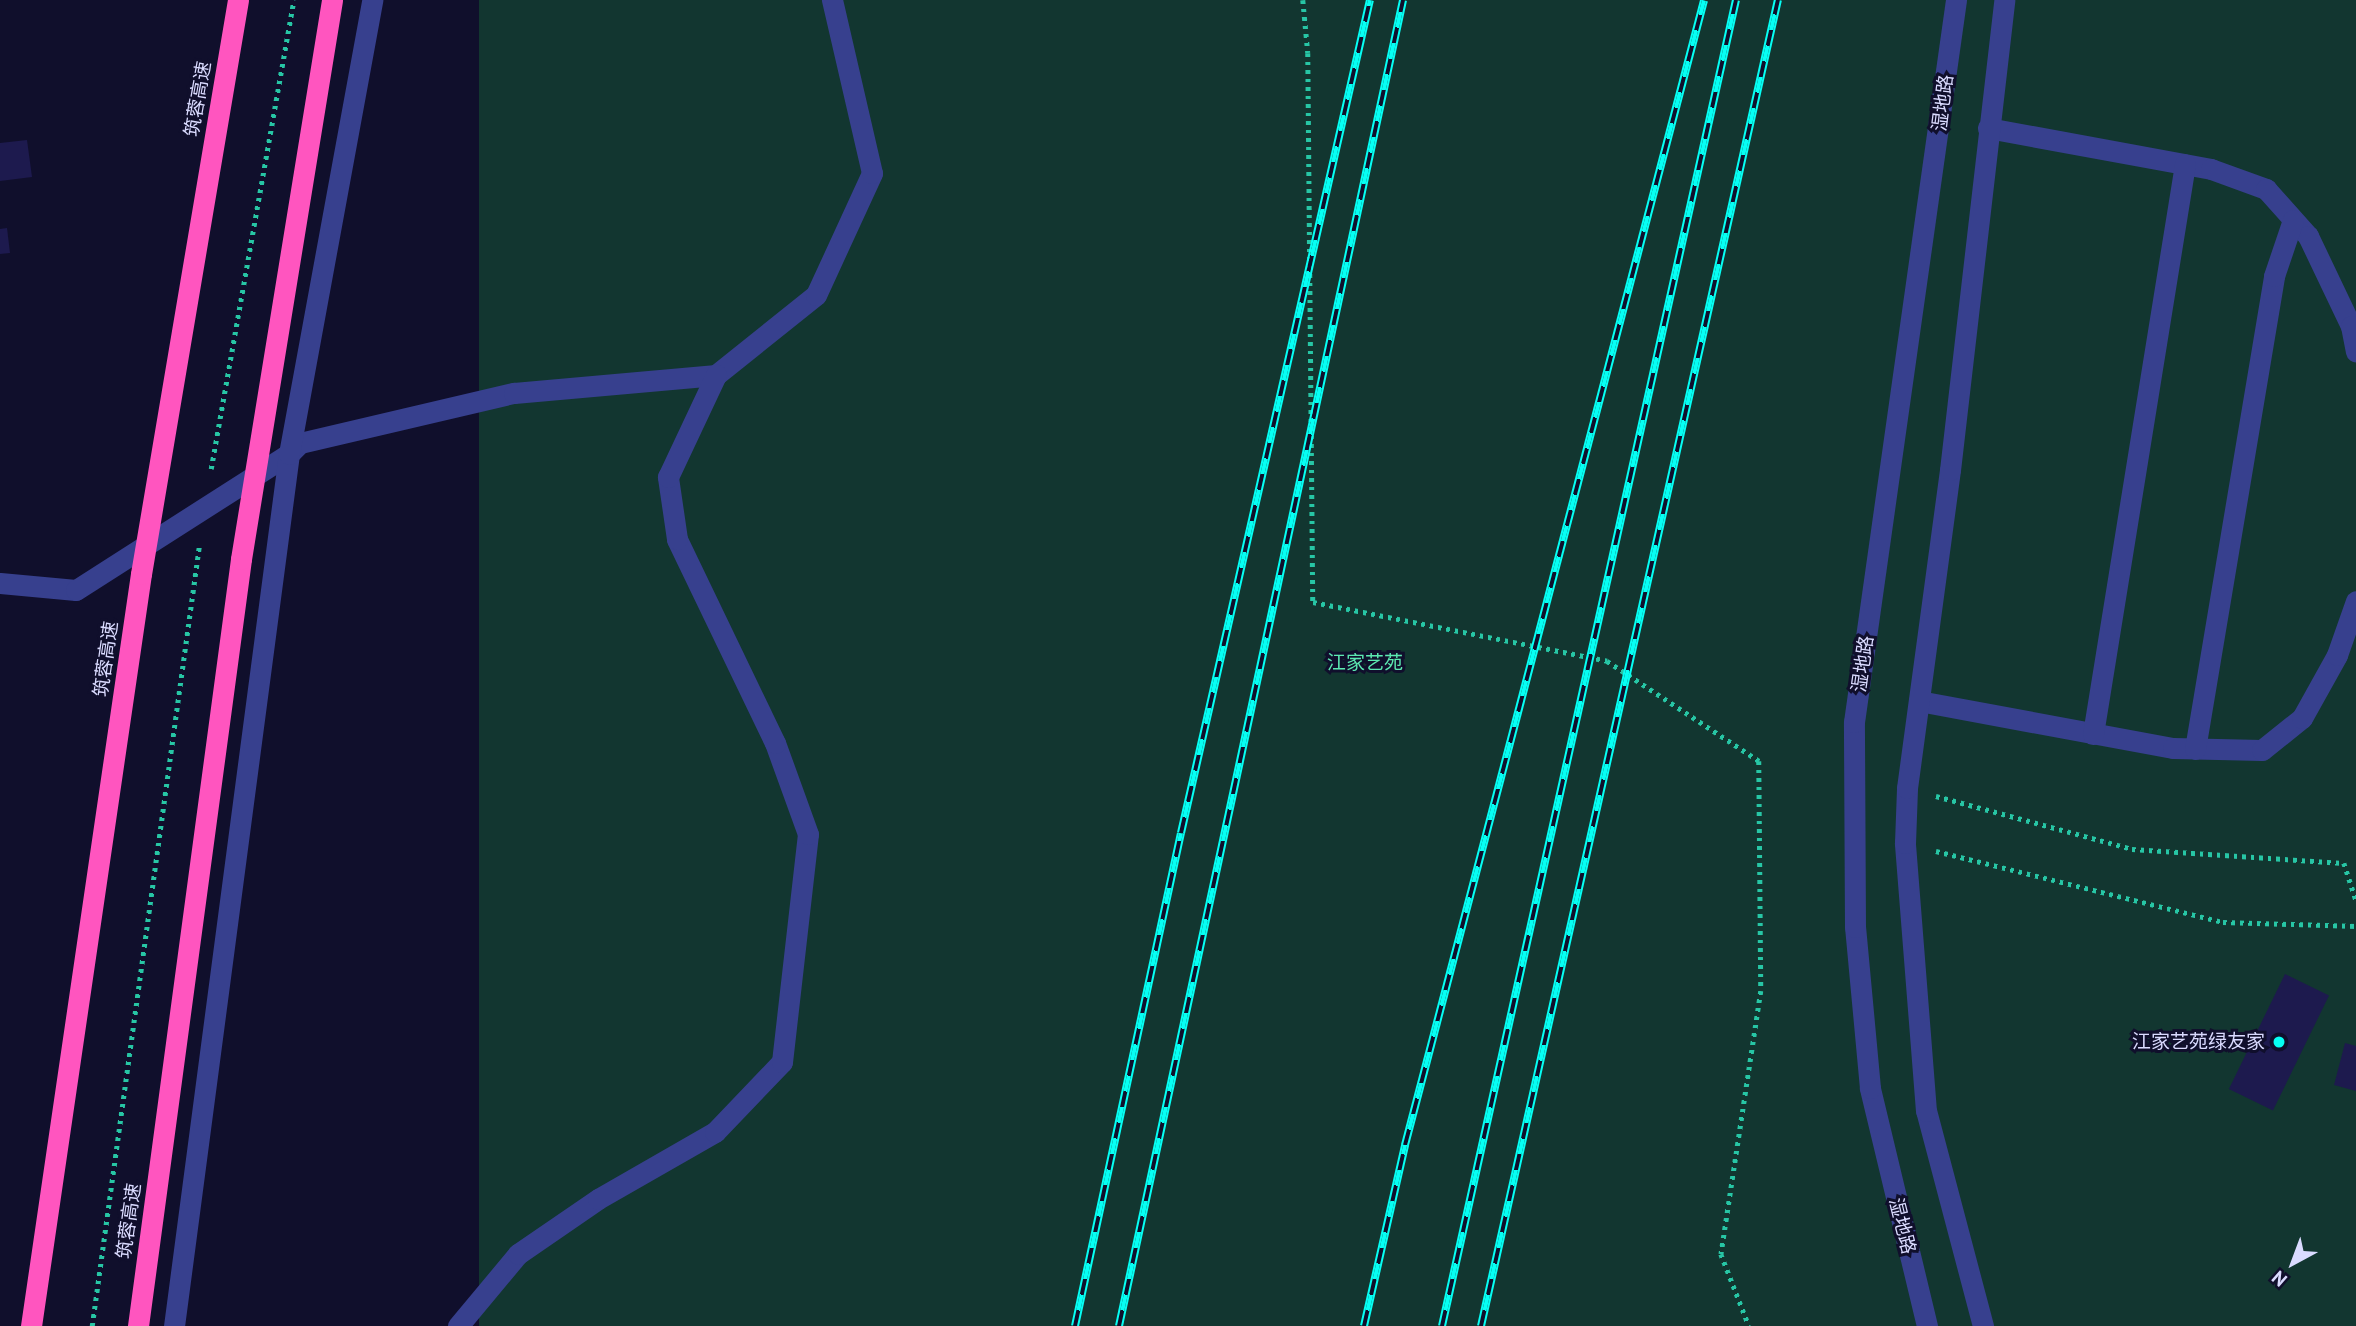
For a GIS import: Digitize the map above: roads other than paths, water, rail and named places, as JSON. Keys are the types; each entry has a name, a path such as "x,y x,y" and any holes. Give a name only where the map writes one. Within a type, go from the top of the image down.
{"highway":[{"name":"筑蓉高速","path":"31,1326 141,574 237,0"},
{"name":"筑蓉高速","path":"138,1326 241,559 332,0"}],"street":[{"path":"174,1326 289,454 372,0"},
{"path":"458,1326 518,1254 598,1199 715,1132 782,1062 808,834 775,743 677,539 668,477 716,375 816,295 872,173 832,0"},
{"name":"湿地路","path":"1927,1326 1870,1088 1856,928 1854,722 1955,0"},
{"path":"1983,1326 1926,1111 1905,843 1907,788 2004,0"},
{"path":"1987,128 2185,164 2266,189 2313,247 2351,326 2356,352"},
{"path":"2093,734 2185,164"},
{"path":"2195,749 2274,276 2293,220"},
{"path":"0,583 76,590 289,454 300,443 514,393 716,375"},
{"path":"1919,701 2093,734 2195,749 2262,750 2302,718 2337,655 2356,601"}],"railway":[{"path":"1075,1326 1181,833 1370,0"},
{"path":"1119,1326 1403,0"},
{"path":"1364,1326 1405,1145 1704,0"},
{"path":"1442,1326 1736,0"},
{"path":"1481,1326 1778,0"}],"place":[{"name":"江家艺苑绿友家","path":"2279,1042"}],"park label":[{"name":"江家艺苑","path":"1365,663"}]}
